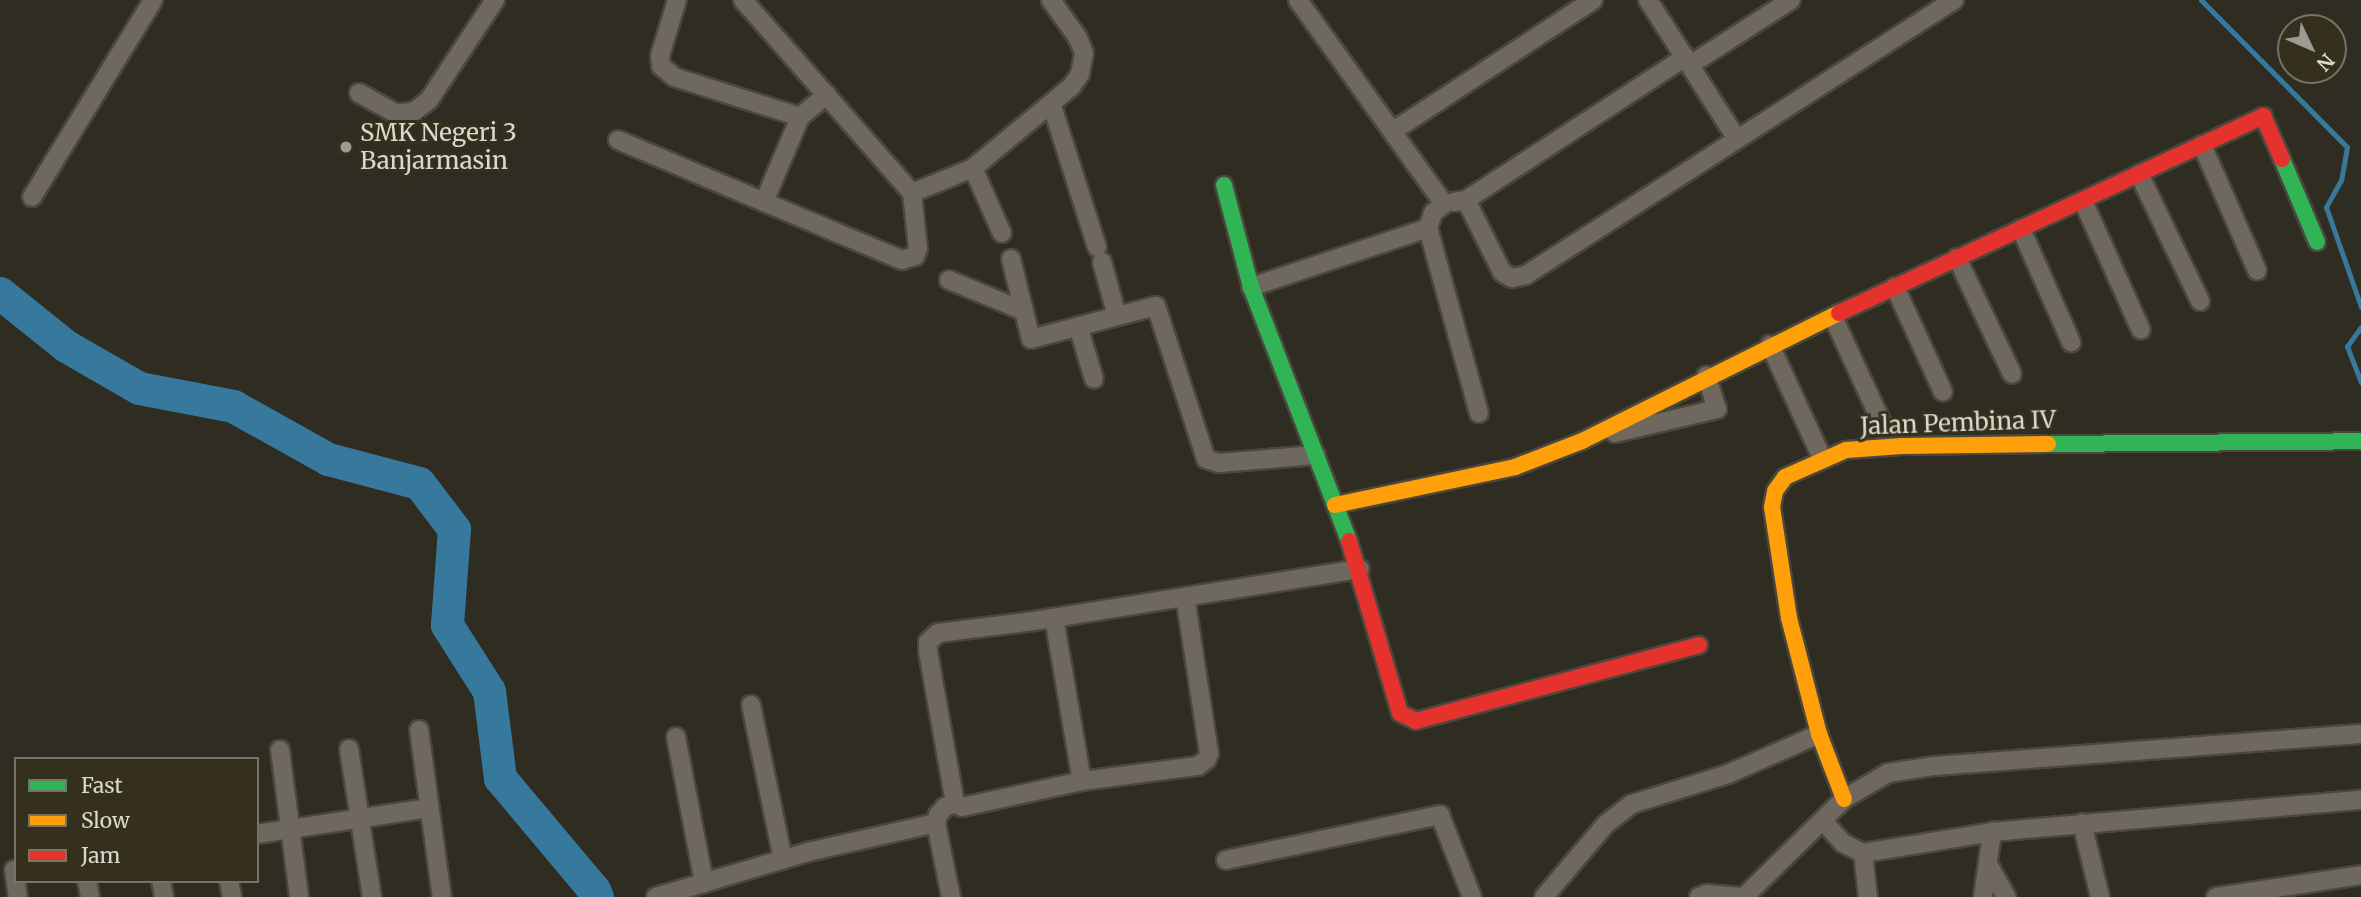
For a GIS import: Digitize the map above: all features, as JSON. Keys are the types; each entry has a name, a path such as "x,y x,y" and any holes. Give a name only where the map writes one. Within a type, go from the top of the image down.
{"street":[{"path":"32,197 153,0"},
{"path":"359,93 397,114 415,111 429,100 495,0"},
{"path":"677,0 660,56 667,71 674,76 800,117"},
{"path":"618,140 902,260 915,256 918,249 912,193 743,0"},
{"path":"912,193 973,168 1052,106 1071,87 1084,61 1078,38 1051,0"},
{"path":"1298,0 1444,204"},
{"path":"1393,131 1593,0"},
{"path":"1479,412 1428,228 1433,213 1444,204 1466,200 1791,0"},
{"path":"1466,200 1502,272 1518,278 1954,0"},
{"path":"1652,2 1737,139"},
{"path":"764,202 800,117 827,94"},
{"path":"1052,106 1100,254 1116,316"},
{"path":"1335,505 1515,467 1582,441 1770,345 2263,116 2317,242"},
{"path":"2203,145 2258,270"},
{"path":"973,168 1002,233"},
{"path":"2139,174 2200,301"},
{"path":"1224,185 1251,287 1360,569 1398,707 1407,719 1416,721 1699,645"},
{"path":"2083,201 2141,330"},
{"path":"1251,287 1428,228"},
{"path":"2021,229 2071,342"},
{"path":"1957,258 2012,374"},
{"path":"1011,259 1031,339 1156,306 1206,459 1214,463 1316,455"},
{"path":"949,280 1024,312"},
{"path":"1895,287 1942,392"},
{"path":"1833,317 1881,421"},
{"path":"1078,326 1094,379"},
{"path":"1770,345 1822,458"},
{"path":"1582,441 1717,409 1706,376"},
{"name":"Jalan Pembina IV","path":"1844,799 1819,734 1789,618 1772,507 1775,491 1785,477 1822,458 1846,450 1902,446 2361,441"},
{"path":"955,803 928,642 946,632 1054,618 1360,569"},
{"path":"955,803 962,807 1082,781 1198,766 1207,759 1209,753 1185,597"},
{"path":"1054,618 1082,781"},
{"path":"751,705 783,860"},
{"path":"419,730 442,897"},
{"path":"1544,897 1606,824 1632,804 1728,774 1819,734"},
{"path":"1699,897 1707,894 1744,897 1824,822 1844,799 1888,773 1912,768 2361,734"},
{"path":"676,737 704,883"},
{"path":"349,749 372,897"},
{"path":"280,750 299,897"},
{"path":"1824,822 1843,843 1863,853 1992,832 2361,800"},
{"path":"951,897 936,823 941,811 955,803"},
{"path":"259,834 429,808"},
{"path":"1226,860 1440,815 1472,897"},
{"path":"656,897 783,860 936,823"},
{"path":"2082,823 2100,897"},
{"path":"1983,897 1992,832"},
{"path":"1863,853 1868,897"},
{"path":"1988,864 2006,897"},
{"path":"10,871 18,897"},
{"path":"2216,897 2361,875"}],"waterway":[{"path":"2201,0 2347,147 2341,180 2326,207 2361,307"},
{"path":"0,293 66,346 139,388 233,406 328,459 419,483 454,529 447,625 489,691 500,778 597,897"},
{"path":"2361,327 2347,346 2361,382"}],"traffic: fast":[{"path":"2282,159 2317,242"},
{"path":"1224,185 1251,287 1349,541"},
{"path":"2048,444 2361,441"}],"traffic: slow":[{"path":"1335,505 1515,467 1582,441 1839,313"},
{"path":"1844,799 1819,734 1789,618 1772,507 1775,491 1785,477 1846,450 1902,446 2048,444"}],"traffic: jam":[{"path":"1839,313 2263,116 2282,159"},
{"path":"1349,541 1400,713 1416,721 1699,645"}],"place":[{"name":"SMK Negeri 3 Banjarmasin","path":"346,147"}]}
